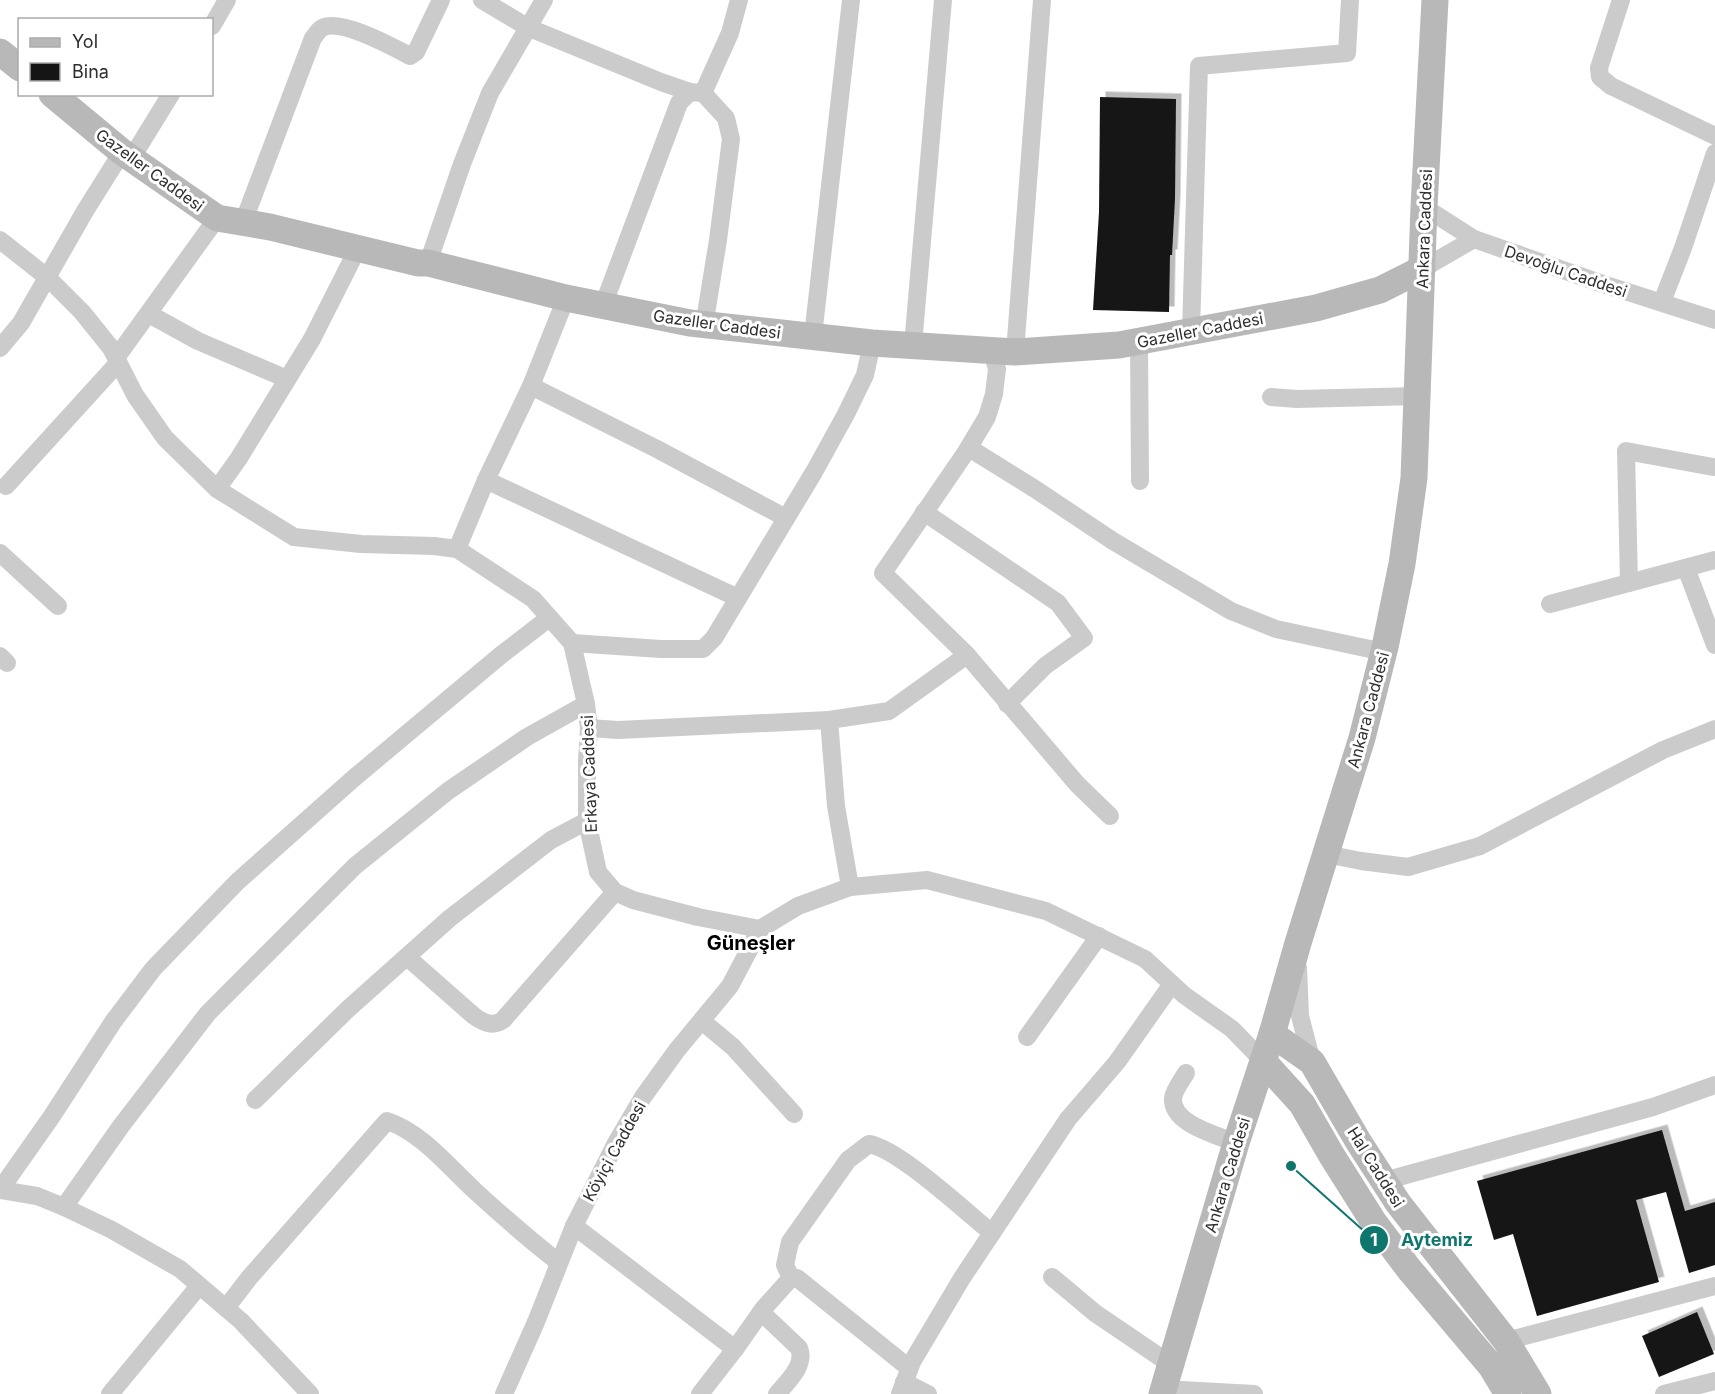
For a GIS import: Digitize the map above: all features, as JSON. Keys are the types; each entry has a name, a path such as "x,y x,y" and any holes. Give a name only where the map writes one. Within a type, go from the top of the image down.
{"street":[{"path":"213,24 226,0"},
{"path":"6,486 117,361 149,314 230,221 320,29 325,26 347,28 410,56 416,52 441,0"},
{"path":"482,0 527,27 697,93 726,118 731,139 704,326"},
{"path":"428,263 462,164 490,93 544,0"},
{"path":"603,306 679,103 697,93 730,33 739,0"},
{"path":"813,336 851,0"},
{"path":"913,345 943,0"},
{"path":"1042,0 1004,352 998,369 994,394 987,417 969,448 883,573 967,655 1077,784 1110,816"},
{"path":"1191,331 1199,66 1347,53 1350,0"},
{"name":"Ankara Caddesi","path":"1165,1382 1236,1143 1272,1034 1362,738 1384,652 1402,564 1414,478 1424,207 1435,0"},
{"path":"1621,0 1599,68 1600,77 1611,86 1715,136"},
{"path":"0,52 18,66"},
{"name":"Gazeller Caddesi","path":"54,96 126,156 230,221 270,227 418,263 428,263 566,298 704,326 872,343 1004,352 1119,345 1316,308 1380,290 1422,269"},
{"path":"0,348 21,323 85,211 170,96"},
{"path":"1662,302 1715,153"},
{"name":"Devoğlu Caddesi","path":"1424,207 1474,239 1715,320"},
{"path":"1422,269 1474,239"},
{"name":"Erkaya Caddesi","path":"0,240 48,278 82,312 111,348 135,395 165,438 217,489 294,537 361,544 457,549 533,599 572,643 589,728 587,821 598,872 615,892"},
{"path":"217,489 239,458 312,339 358,248"},
{"path":"457,549 486,480 531,386 566,298"},
{"path":"149,314 198,341 287,379"},
{"path":"1139,342 1140,482"},
{"path":"572,643 661,649 702,649 714,638 846,414 865,375 872,343"},
{"path":"531,386 678,459 786,518"},
{"path":"1271,397 1297,399 1418,396"},
{"path":"969,448 1113,541 1231,611 1276,629 1384,652"},
{"path":"1629,583 1626,451 1714,468"},
{"path":"486,480 738,598"},
{"path":"924,512 1058,603 1084,638 1046,666 1007,704"},
{"path":"0,553 58,606"},
{"path":"1550,603 1715,560"},
{"path":"1686,568 1715,645"},
{"path":"310,1394 241,1321 180,1269 112,1230 64,1207 37,1196 0,1190 52,1116 113,1022 153,969 237,882 354,778 501,655 549,618"},
{"path":"589,728 618,730 829,720 890,711 967,655"},
{"path":"64,1207 121,1126 208,1013 355,866 448,791 527,737 586,704"},
{"path":"829,720 836,806 850,887"},
{"path":"1326,854 1408,867 1479,846 1664,750 1715,729"},
{"path":"255,1100 348,1010 450,918 551,840 587,821"},
{"path":"407,957 474,1016 484,1023 494,1024 503,1020 615,892 633,900 698,918 760,929 798,906 850,887 927,880 1046,911 1145,959 1210,1015 1232,1029 1263,1061"},
{"name":"Köyiçi Caddesi","path":"504,1394 536,1322 574,1226 616,1143 643,1097 730,986 760,929"},
{"path":"1027,1037 1099,936"},
{"path":"1298,943 1300,1016 1312,1062"},
{"path":"905,1381 962,1278 1068,1119 1116,1062 1172,984"},
{"path":"702,1021 734,1047 794,1114"},
{"path":"1232,1029 1272,1034"},
{"name":"Hal Caddesi","path":"1272,1034 1312,1062 1384,1181 1432,1250 1471,1294 1506,1341 1538,1394"},
{"name":"Hal Caddesi","path":"1263,1061 1302,1104 1372,1221 1409,1269 1491,1366 1508,1394"},
{"path":"1186,1073 1173,1096 1173,1105 1185,1122 1236,1143"},
{"path":"1384,1181 1653,1107 1715,1085"},
{"path":"226,1308 249,1278 387,1120 398,1125 427,1146 514,1227 558,1262"},
{"path":"790,1278 785,1265 790,1242 848,1160 869,1144 878,1145 916,1171 992,1233"},
{"path":"574,1226 735,1349"},
{"path":"700,1394 761,1312 790,1278 797,1278 905,1381 928,1394"},
{"path":"1052,1278 1095,1313 1165,1382 1254,1394"},
{"path":"110,1394 199,1286"},
{"path":"1506,1341 1715,1286"},
{"path":"761,1312 799,1347 802,1355 799,1364 777,1394"},
{"path":"1664,1394 1715,1381"}],"building":[{"path":"1100,97 1176,99 1175,199 1172,255 1170,255 1169,312 1093,310 1099,212"},
{"path":"1662,1130 1685,1211 1715,1202 1715,1265 1689,1273 1666,1192 1636,1200 1659,1282 1537,1316 1513,1234 1494,1240 1477,1181"},
{"path":"1697,1312 1714,1354 1659,1377 1642,1336"}],"place":[{"name":"Aytemiz","path":"1291,1166"}],"district":[{"name":"Güneşler","path":"751,943"}]}
